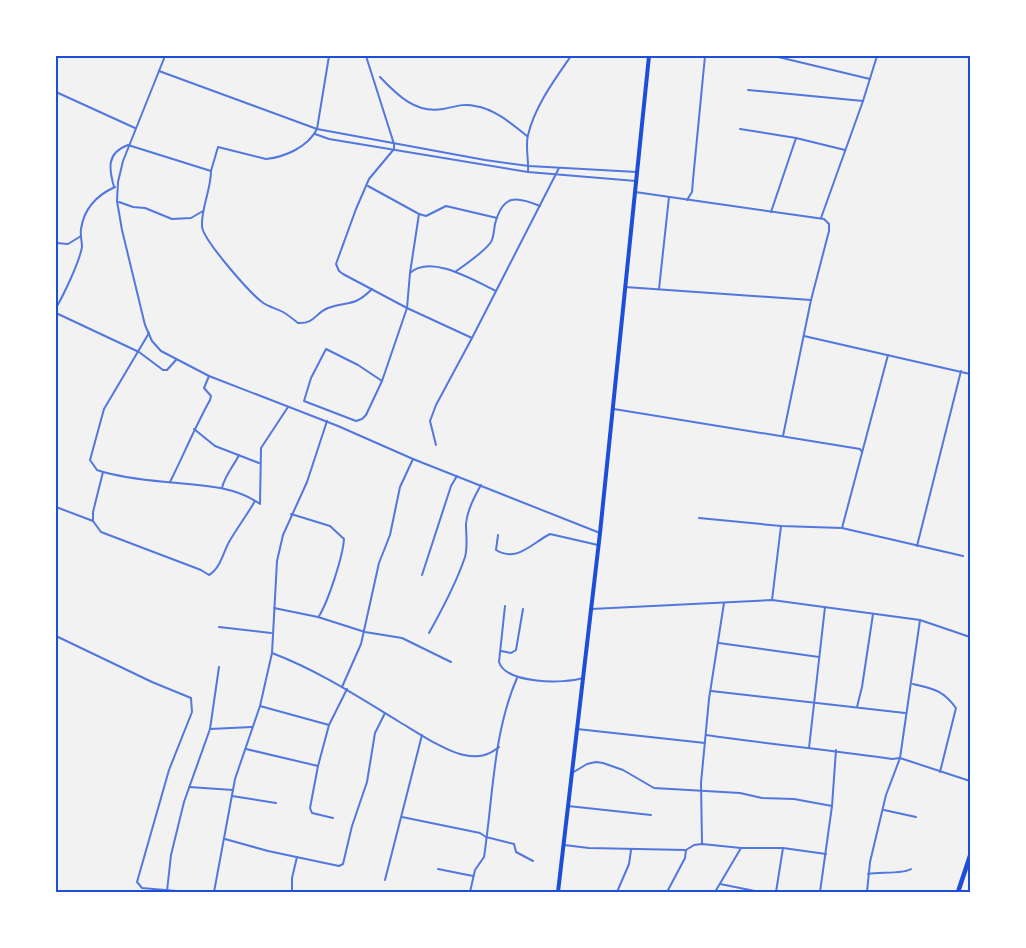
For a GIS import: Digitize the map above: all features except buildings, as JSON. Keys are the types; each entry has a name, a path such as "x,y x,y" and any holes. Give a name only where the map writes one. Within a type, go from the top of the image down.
{"highway":[{"path":"558,892 600,533 650,56"},
{"path":"958,892 970,856"}],"street":[{"path":"116,187 128,146 165,56"},
{"path":"329,56 317,129 315,134 296,150 273,158 218,147 203,211 202,231 231,270 262,303 282,311 298,323 313,320 326,309 357,302 372,289"},
{"path":"366,56 394,144 393,149 369,179 336,264 343,274 407,308 472,338"},
{"path":"528,172 527,136 546,94 571,56"},
{"path":"687,200 692,192 705,56"},
{"path":"774,56 870,79"},
{"path":"821,218 877,56"},
{"path":"159,71 317,129 529,166 637,172"},
{"path":"380,77 396,95 411,104 428,110 474,105 497,115 527,136"},
{"path":"748,90 863,102"},
{"path":"56,92 135,128"},
{"path":"740,129 796,138 845,150"},
{"path":"315,134 328,139 528,172 636,181"},
{"path":"771,212 796,138"},
{"path":"211,171 128,146 116,151 111,161 110,171 116,187 122,230 138,301 148,333 161,351 209,376 600,533"},
{"path":"436,445 430,421 435,405 497,291 558,168"},
{"path":"368,186 426,216 446,206 497,218"},
{"path":"56,308 80,254 81,227 89,205 116,187"},
{"path":"635,192 821,218 829,224 783,436"},
{"path":"658,289 669,197"},
{"path":"456,272 491,241 504,203 521,198 540,206"},
{"path":"117,201 133,207 145,208 172,219 191,218 203,211"},
{"path":"382,381 330,349 326,349 311,378 304,401 356,421 366,415 382,381 407,308 419,214"},
{"path":"56,243 68,244 81,236"},
{"path":"410,273 424,266 456,272 497,291"},
{"path":"625,287 811,300"},
{"path":"56,313 139,352 164,370 176,360"},
{"path":"148,333 105,409 92,449 91,463 97,470 236,492 260,503 262,446 288,407"},
{"path":"804,336 970,374"},
{"path":"842,528 888,355"},
{"path":"917,546 961,371"},
{"path":"169,482 211,396 204,388 209,376"},
{"path":"612,408 862,449"},
{"path":"214,892 233,790 260,706 272,653 277,561 283,536 291,514 308,482 327,422"},
{"path":"194,429 211,443 260,463"},
{"path":"221,489 224,476 230,472 239,454"},
{"path":"342,687 365,632 372,586 390,535 400,488 413,459"},
{"path":"93,521 103,472"},
{"path":"422,575 451,486 457,476"},
{"path":"429,633 453,591 467,548 466,522 473,499 481,485"},
{"path":"56,507 93,521 101,532 108,536 210,575 215,571 227,545 255,501"},
{"path":"291,514 330,526 344,539 328,596 318,617"},
{"path":"699,518 781,526 842,528 963,556"},
{"path":"772,600 781,526"},
{"path":"498,535 496,550 509,555 520,553 550,534 598,544"},
{"path":"591,609 772,600 920,620 970,637"},
{"path":"702,844 703,797 701,791 705,743 724,603"},
{"path":"505,606 499,666 517,678 567,682 583,678"},
{"path":"810,748 825,607"},
{"path":"274,608 318,617 365,632 402,638 451,662"},
{"path":"500,651 516,650 523,609"},
{"path":"857,707 873,614"},
{"path":"867,892 868,874 888,788 900,758 920,620"},
{"path":"219,627 272,633"},
{"path":"56,636 191,698 192,712 169,770 136,882 142,888 188,892"},
{"path":"719,643 819,657"},
{"path":"272,653 347,689 422,735 461,755 487,755 498,747"},
{"path":"167,891 171,855 189,788 210,729 219,667"},
{"path":"470,892 473,876 484,857 498,747 509,700 517,678"},
{"path":"912,684 936,689 947,696 956,708 940,772"},
{"path":"333,818 310,812 318,766 329,725 347,689"},
{"path":"711,691 906,713"},
{"path":"260,706 329,725"},
{"path":"224,839 339,866 343,864 352,826 367,782 375,733 385,713"},
{"path":"210,729 252,727"},
{"path":"577,729 705,743"},
{"path":"386,879 422,735"},
{"path":"706,735 780,746 900,758 970,781"},
{"path":"246,749 318,766"},
{"path":"820,892 832,806 836,750"},
{"path":"572,773 587,764 596,762 623,770 654,788 794,799 832,806"},
{"path":"189,788 233,790"},
{"path":"232,796 276,803"},
{"path":"568,806 651,814"},
{"path":"883,810 916,817"},
{"path":"402,817 480,833 486,837 514,844 516,852 533,861"},
{"path":"480,833 488,827"},
{"path":"564,845 631,850 686,850 694,845 702,844 741,848 783,848 826,854"},
{"path":"715,892 741,848"},
{"path":"776,892 783,848"},
{"path":"617,892 631,850"},
{"path":"667,892 685,858 686,850"},
{"path":"292,892 292,878 297,856"},
{"path":"438,869 473,876"},
{"path":"868,874 889,871 905,873 911,869"},
{"path":"720,884 759,892"}]}
